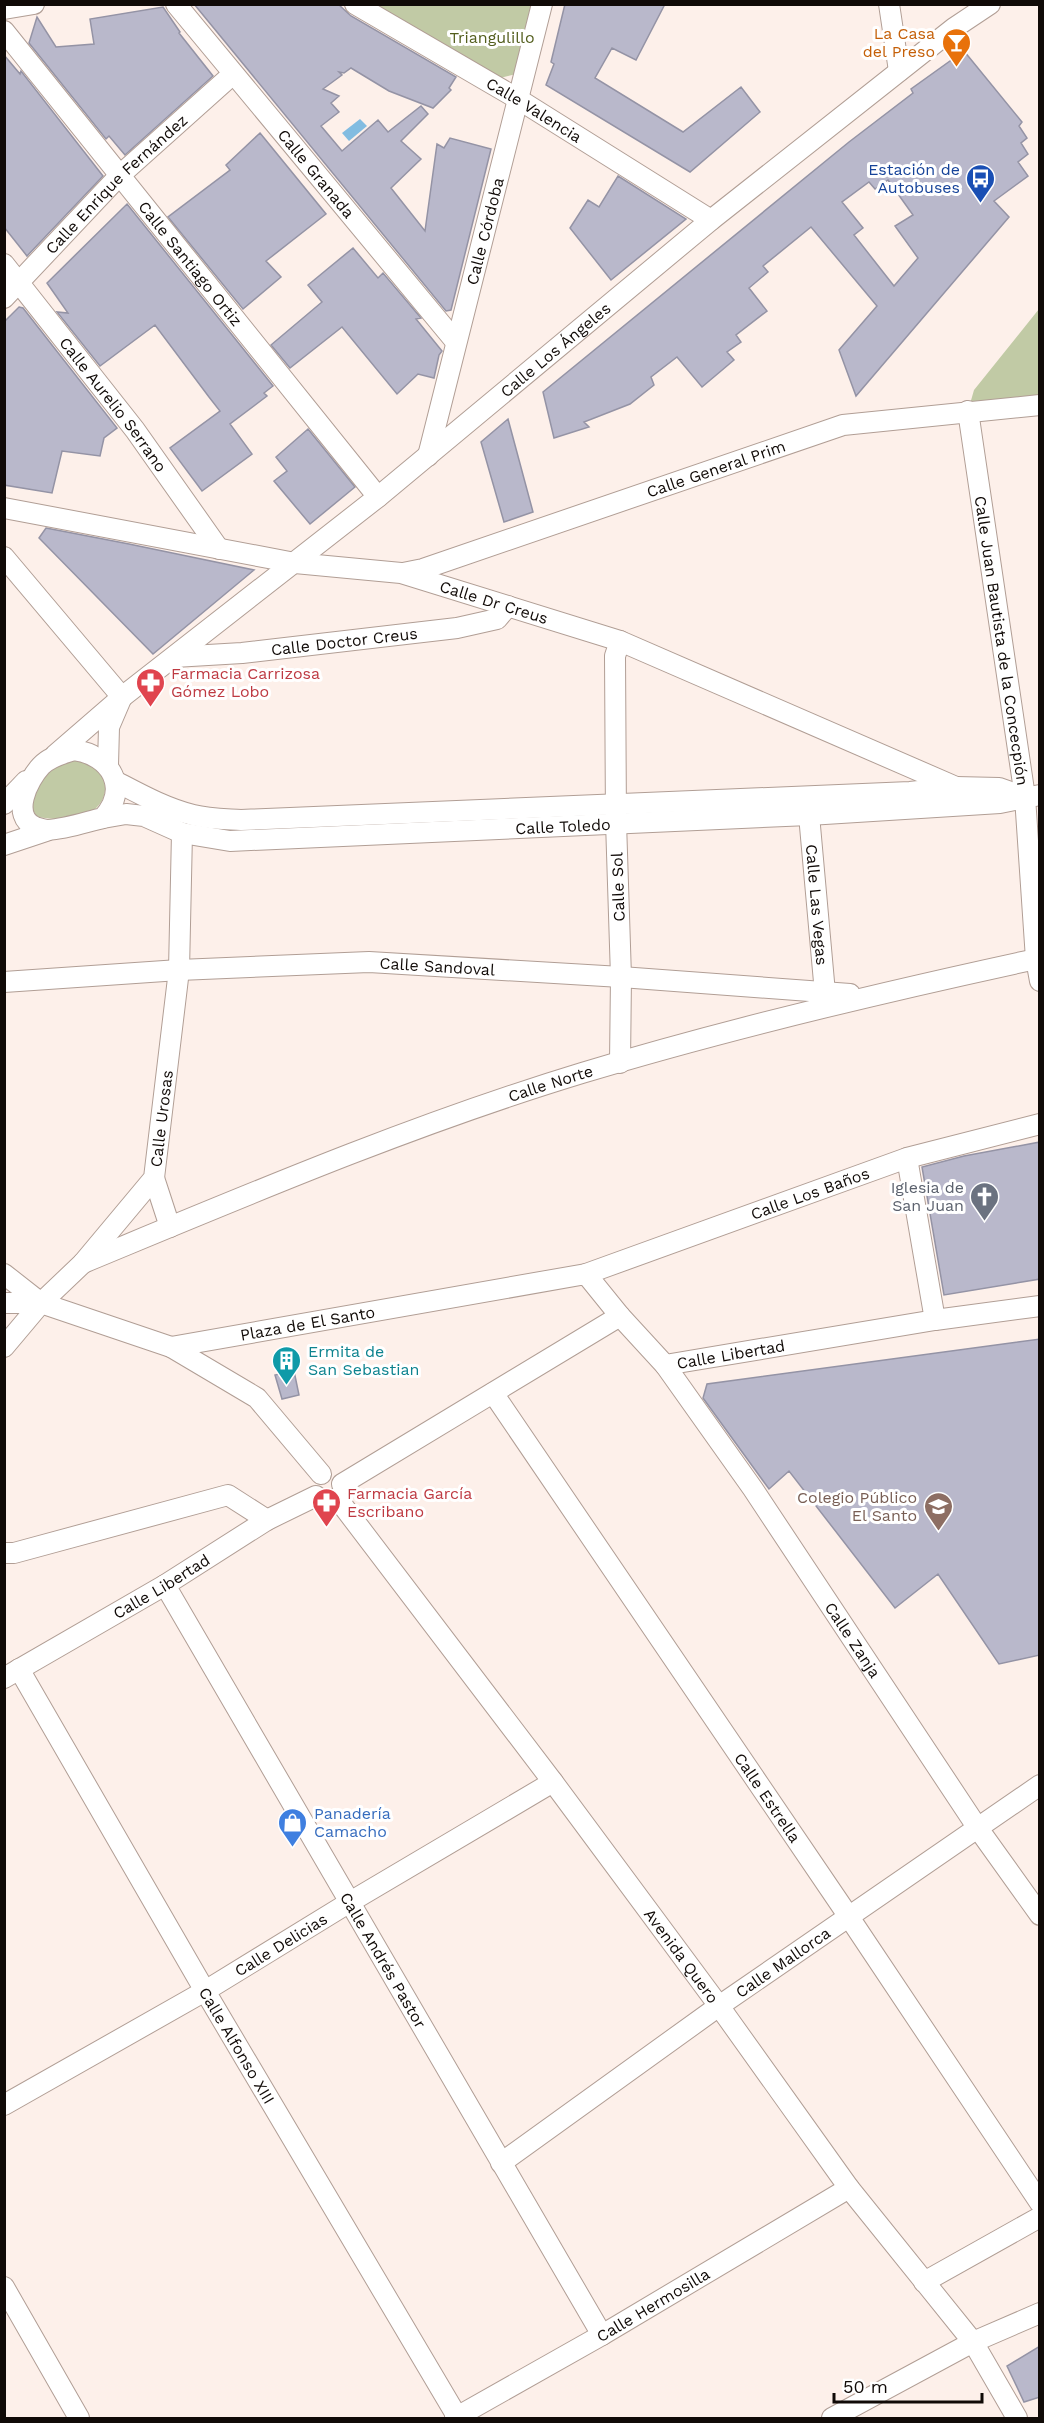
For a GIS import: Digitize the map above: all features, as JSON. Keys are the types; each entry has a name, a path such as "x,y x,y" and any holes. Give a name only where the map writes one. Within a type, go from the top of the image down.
{"street":[{"path":"5,8 34,4"},
{"name":"Calle Granada","path":"176,4 456,342"},
{"name":"Calle Valencia","path":"355,4 518,99 711,220"},
{"name":"Calle Córdoba","path":"428,456 542,4"},
{"path":"889,4 899,71"},
{"name":"Calle Los Ángeles","path":"4,804 48,761 122,697 378,497 711,220 954,27 990,4"},
{"name":"Calle Santiago Ortiz","path":"4,31 378,497"},
{"name":"Calle Enrique Fernández","path":"4,298 119,176 233,74"},
{"name":"Calle Aurelio Serrano","path":"4,264 135,430 219,549"},
{"name":"Calle General Prim","path":"401,573 435,565 843,425 1040,405"},
{"name":"Calle Juan Bautista de la Concecpión","path":"968,411 1032,796 1036,958 1040,981"},
{"name":"Calle Dr Creus","path":"4,508 295,563 401,573 620,641 956,787"},
{"path":"4,557 122,697"},
{"name":"Calle Doctor Creus","path":"174,657 242,653 457,628 497,619 508,606"},
{"name":"Calle Sol","path":"620,641 615,656 616,813 621,977 620,1063"},
{"name":"Calle Los Ángeles","path":"111,773 109,727 122,697"},
{"path":"4,844 46,831 103,818 115,800 111,773 95,756 74,750 48,761 22,800 21,808 25,819 46,831"},
{"name":"Calle Toledo","path":"111,773 148,798 180,811 195,816 241,820 616,813 808,815 1000,804 1032,796"},
{"name":"Calle Toledo","path":"103,818 126,814 144,816 182,833 230,841 956,787 999,788 1032,796"},
{"name":"Calle Las Vegas","path":"808,815 825,993"},
{"name":"Calle Urosas","path":"4,1347 41,1303 83,1263 154,1178 179,970 182,833"},
{"name":"Calle Norte","path":"83,1263 361,1149 581,1073 868,995 1036,958"},
{"name":"Calle Sandoval","path":"4,982 179,970 369,962 868,995"},
{"name":"Calle Los Baños","path":"586,1274 907,1158 1040,1124"},
{"path":"907,1158 935,1320"},
{"path":"154,1178 170,1227"},
{"path":"4,1274 41,1303"},
{"path":"321,1474 314,1485 316,1496 327,1502 340,1491 493,1393 620,1316 586,1274"},
{"name":"Plaza de El Santo","path":"171,1347 586,1274"},
{"path":"4,1303 41,1303 171,1347 257,1398 321,1474 335,1474 340,1491"},
{"name":"Calle Libertad","path":"620,1316 665,1365 935,1320 1040,1306"},
{"name":"Calle Zanja","path":"665,1365 753,1489 977,1827 1040,1915"},
{"name":"Calle Estrella","path":"493,1393 1040,2203"},
{"name":"Avenida Quero","path":"340,1491 719,2006 849,2188 973,2342 1017,2418"},
{"path":"4,1553 14,1553 228,1495 267,1520"},
{"name":"Calle Libertad","path":"12,1674 165,1585 267,1520 316,1496"},
{"name":"Calle Andrés Pastor","path":"165,1585 602,2335"},
{"name":"Calle Alfonso XIII","path":"12,1674 205,1991 457,2418"},
{"name":"Calle Delicias","path":"4,2105 205,1991 350,1902 554,1782"},
{"name":"Calle Mallorca","path":"501,2163 719,2006 1040,1785"},
{"name":"Calle Hermosilla","path":"457,2418 849,2188"},
{"path":"924,2282 1040,2217"},
{"path":"4,2288 79,2418"},
{"path":"832,2418 865,2412 973,2342 1040,2313"}],"green space":[{"name":"Triangulillo","path":"373,5 533,5 516,74 500,78"},
{"path":"1039,309 1039,405 968,411 974,390"},
{"path":"77,759 98,770 103,778 104,796 99,805 91,812 75,818 37,817 31,807 35,794 49,769"}],"water":[{"path":"360,119 367,126 349,141 342,133"}],"building":[{"path":"194,4 338,4 351,16 456,77 449,88 451,90 433,108 389,91 351,68 344,73 339,72 342,75 323,89 339,96 331,103 339,112 321,126 342,151 378,120 388,132 421,106 428,114 401,141 421,159 391,188 425,231 437,144 444,148 450,138 491,149 451,310 446,311"},
{"path":"565,4 665,4 636,60 612,48 595,78 683,132 741,87 760,112 690,172 546,85 554,64 551,62"},
{"path":"163,7 179,33 213,76 125,155 109,136 106,139 29,43 37,17 56,47 94,44 90,19"},
{"path":"964,51 1022,122 1019,126 1027,138 1021,143 1028,154 1018,162 1028,176 994,201 1009,217 856,396 839,350 877,306 811,227 763,266 768,272 749,288 767,311 736,335 741,342 727,352 734,360 702,387 677,357 651,377 654,385 630,404 584,422 589,427 554,438 543,392 849,142 913,93 911,89","holes":["888,180 913,215 895,226 918,258 894,286 854,235 863,228 842,202 869,182 875,189"]},
{"path":"4,55 20,74 21,71 103,176 27,256 4,227"},
{"path":"260,133 326,214 266,261 281,277 243,309 168,217 230,170 226,165"},
{"path":"618,176 686,219 611,280 570,228 588,200 599,207"},
{"path":"127,204 273,386 264,393 267,396 230,424 252,454 202,491 170,448 220,411 155,325 100,366 57,312 68,313 47,283"},
{"path":"353,248 378,278 383,273 421,318 416,319 442,351 434,378 418,374 397,394 342,327 290,368 271,345 322,302 308,285"},
{"path":"19,307 23,308 117,428 104,438 100,456 62,451 52,493 4,485 4,322"},
{"path":"508,419 533,512 504,522 481,442"},
{"path":"308,429 355,487 310,524 274,481 287,471 276,457"},
{"path":"46,528 254,570 153,654 39,538"},
{"name":"Iglesia de San Juan","path":"1040,1142 1040,1279 944,1295 922,1167 964,1156"},
{"name":"Colegio Público El Santo","path":"1040,1339 1040,1655 999,1664 938,1574 895,1608 789,1471 769,1489 703,1398 707,1384"},
{"name":"Ermita de San Sebastian","path":"294,1371 299,1395 282,1399 275,1375"},
{"path":"1040,2346 1040,2397 1024,2402 1007,2366"}],"place":[{"name":"La Casa del Preso","path":"956,68"},
{"name":"Estación de Autobuses","path":"981,204"},
{"name":"Farmacia Carrizosa Gómez Lobo","path":"150,708"},
{"name":"Iglesia de San Juan","path":"985,1222"},
{"name":"Ermita de San Sebastian","path":"287,1386"},
{"name":"Farmacia García Escribano","path":"326,1528"},
{"name":"Colegio Público El Santo","path":"938,1532"},
{"name":"Panadería Camacho","path":"293,1848"}]}
